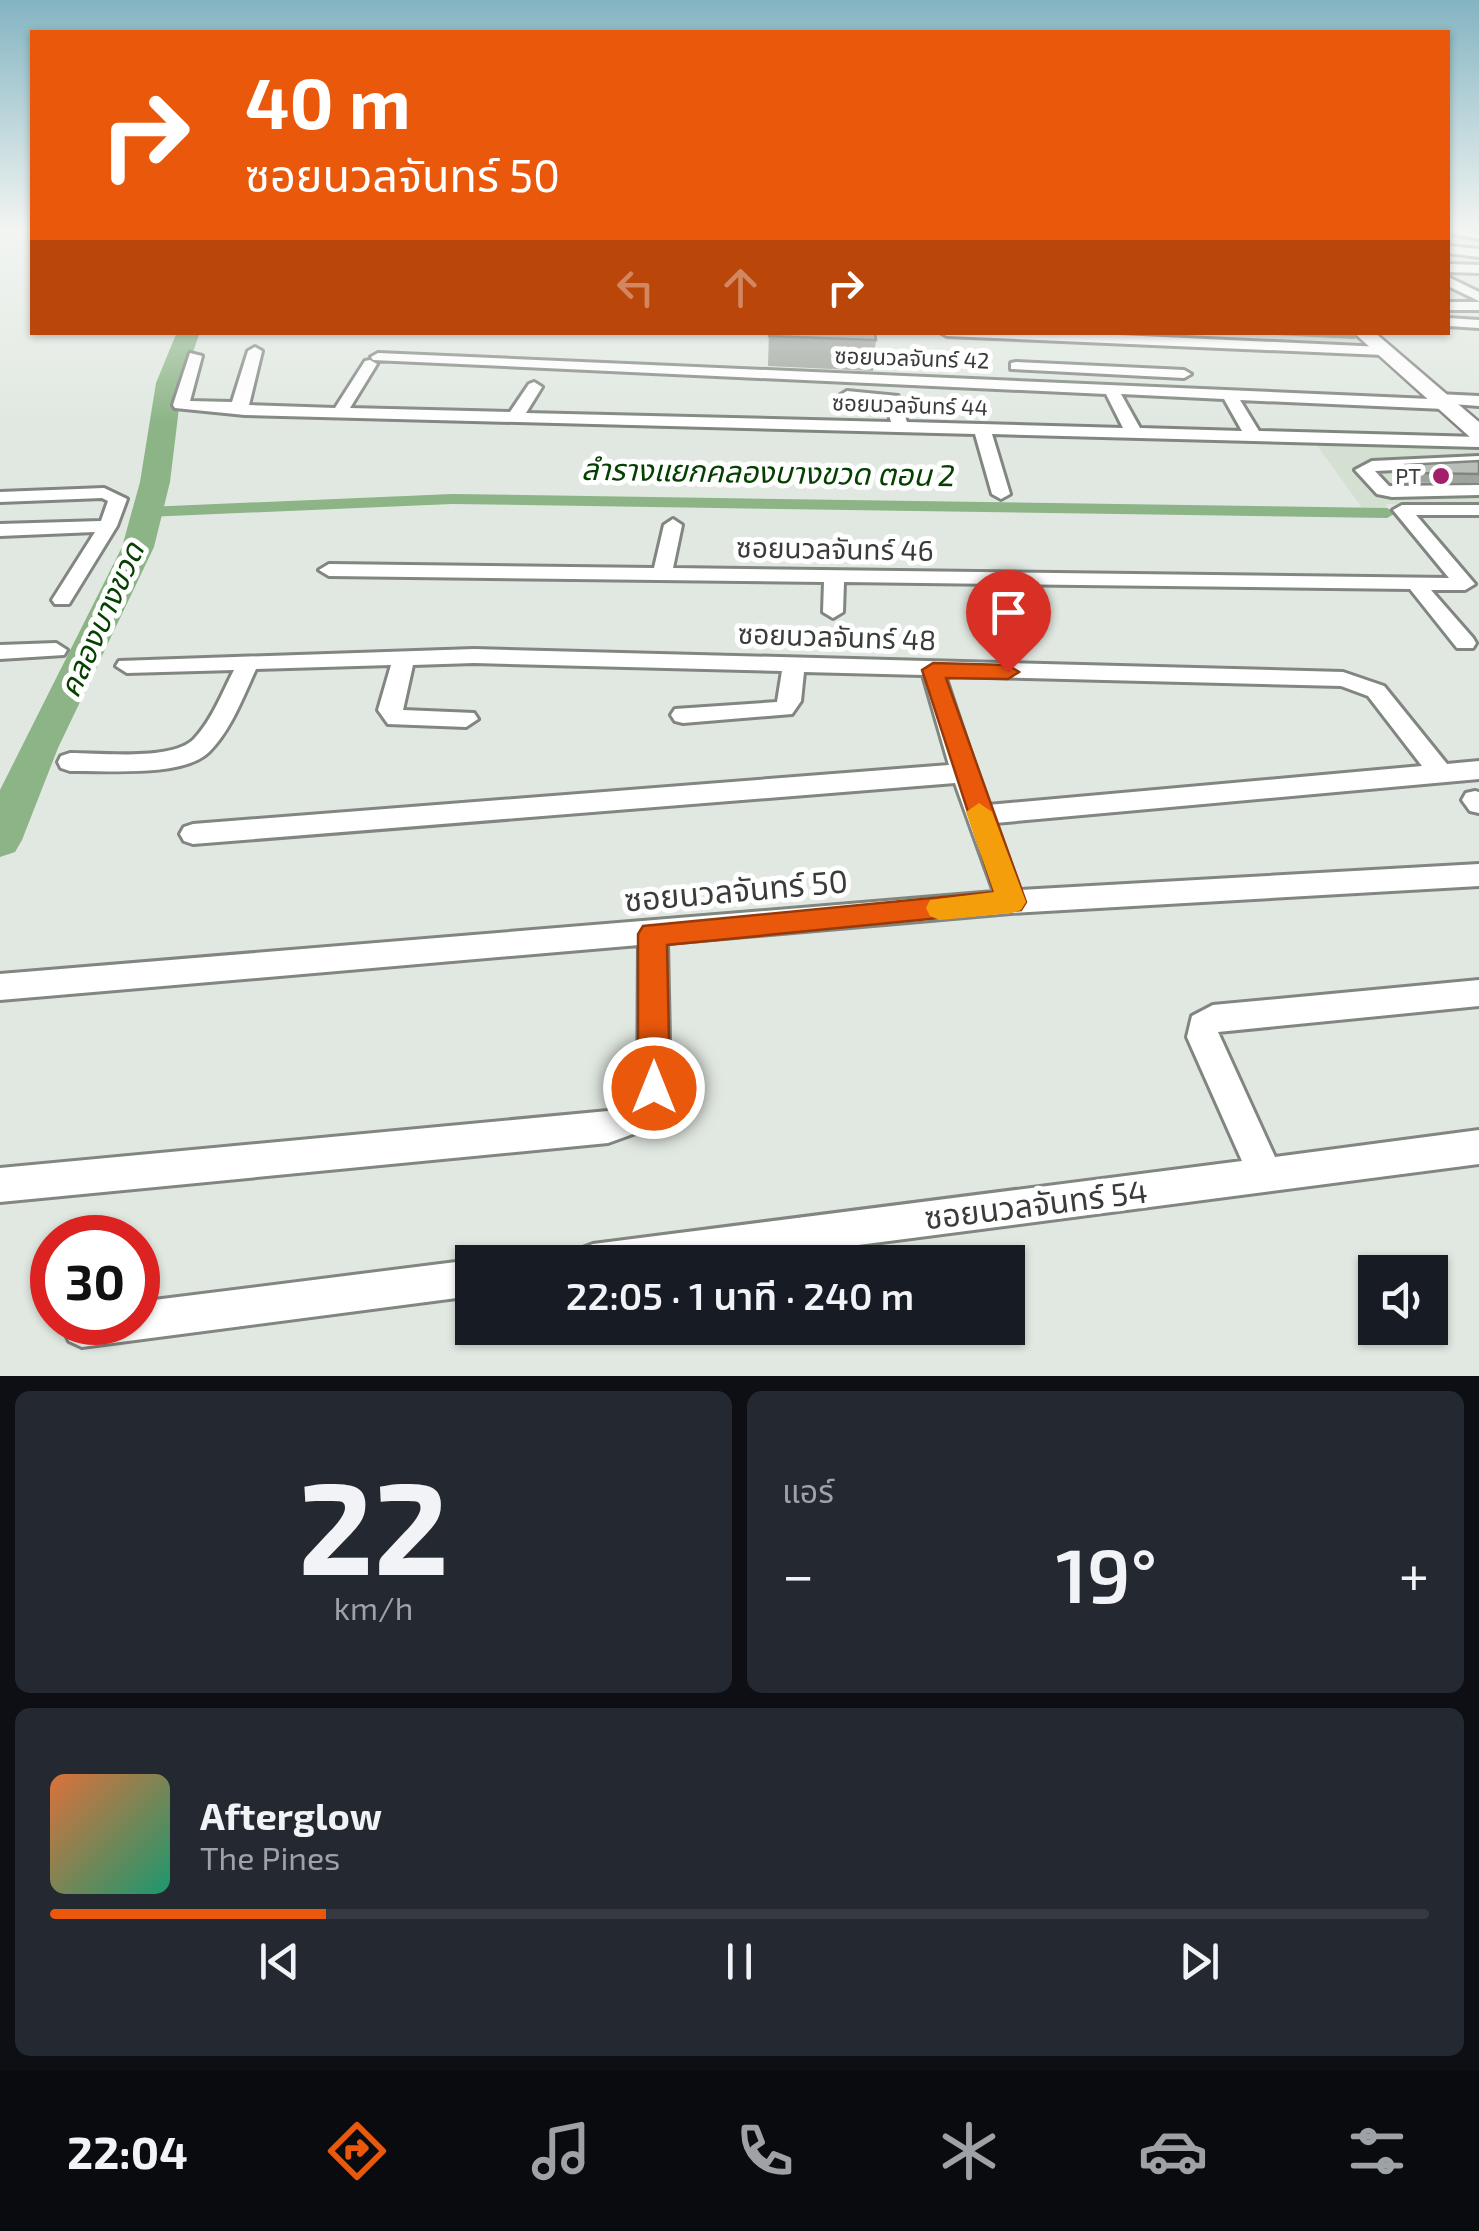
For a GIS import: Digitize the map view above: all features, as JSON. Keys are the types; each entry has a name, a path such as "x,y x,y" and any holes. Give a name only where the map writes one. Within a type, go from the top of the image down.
{"main road":[{"path":"1365,335 1479,433"}],"street":[{"path":"1450,306 1479,306"},
{"path":"1450,320 1479,324"},
{"path":"1015,335 1384,351"},
{"path":"239,406 256,352"},
{"name":"ซอยนวลจันทร์ 44","path":"195,356 182,405 1479,442"},
{"name":"ซอยนวลจันทร์ 42","path":"340,412 374,360 1479,401"},
{"path":"1016,366 1184,374"},
{"path":"1142,372 1150,390"},
{"path":"515,416 534,387"},
{"path":"1110,389 1134,433"},
{"path":"1230,394 1254,436"},
{"path":"846,396 893,399 900,427"},
{"path":"698,400 704,446"},
{"path":"982,430 1001,494"},
{"path":"1479,462 1372,466 1364,470 1383,490 1392,492 1479,490"},
{"path":"0,497 114,494 118,499 108,526 62,600"},
{"name":"ซอยนวลจันทร์ 46","path":"1472,592 1402,510 1479,510"},
{"path":"662,574 672,525"},
{"path":"3,534 108,526"},
{"name":"ซอยนวลจันทร์ 46","path":"330,570 1416,584 1472,592"},
{"path":"833,612 834,577"},
{"path":"1416,584 1465,642"},
{"path":"0,652 56,650"},
{"path":"404,658 390,710 396,718 466,719"},
{"name":"ซอยนวลจันทร์ 48","path":"127,666 404,658 648,660 792,668 1362,682 1376,691 1441,773"},
{"path":"70,762 172,757 196,751 208,738 248,663"},
{"path":"683,715 784,709 790,701 792,668"},
{"path":"933,670 964,773 1012,902"},
{"path":"980,815 1479,770"},
{"path":"194,834 964,773"},
{"name":"ซอยนวลจันทร์ 50","path":"0,987 1012,902 1479,874"},
{"path":"0,1185 608,1128 643,1115 654,1088 653,934"},
{"path":"1266,1175 1203,1037 1203,1026 1212,1019 1479,993"},
{"name":"ซอยนวลจันทร์ 54","path":"725,1245 1479,1146"},
{"path":"160,1318 455,1280"}],"shaded area":[{"path":"1316,444 1479,449 1479,505 1386,504 1389,510 1363,509"}],"building":[{"path":"875,335 876,340 769,336"},
{"path":"1479,461 1479,474 1413,473 1404,465"}],"waterway":[{"name":"คลองบางขวด","path":"0,840 38,748 138,547 155,482 169,383 188,335"},
{"name":"ลำรางแยกคลองบางขวด ตอน 2","path":"147,512 452,499 1387,513"}],"slow traffic":[{"path":"940,908 1012,902 979,812"}],"place":[{"name":"PT","path":"1441,476"}],"route":[{"path":"654,1088 653,934 1012,902 964,773 933,670 1008,672"}]}
